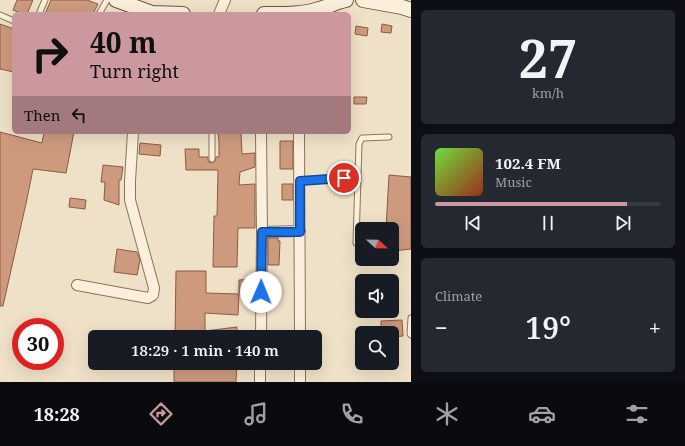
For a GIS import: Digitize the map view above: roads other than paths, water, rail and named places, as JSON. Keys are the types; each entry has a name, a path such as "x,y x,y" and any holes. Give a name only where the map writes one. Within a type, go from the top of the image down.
{"street":[{"path":"116,0 148,11 160,12"},
{"path":"220,12 225,0"},
{"path":"308,12 346,0"},
{"path":"363,0 411,10"},
{"path":"77,285 148,298 153,295 154,288 130,200 130,166 133,134"},
{"path":"261,134 261,330"},
{"path":"300,134 300,330"},
{"path":"262,232 300,232"},
{"path":"260,370 260,382"},
{"path":"300,370 300,382"}],"lane":[{"path":"40,12 45,0"},
{"path":"100,12 107,0"},
{"path":"0,15 12,20"},
{"path":"212,134 212,159"},
{"path":"357,222 359,144 362,138 389,137"},
{"path":"300,181 358,177"},
{"path":"411,318 411,335"}]}
